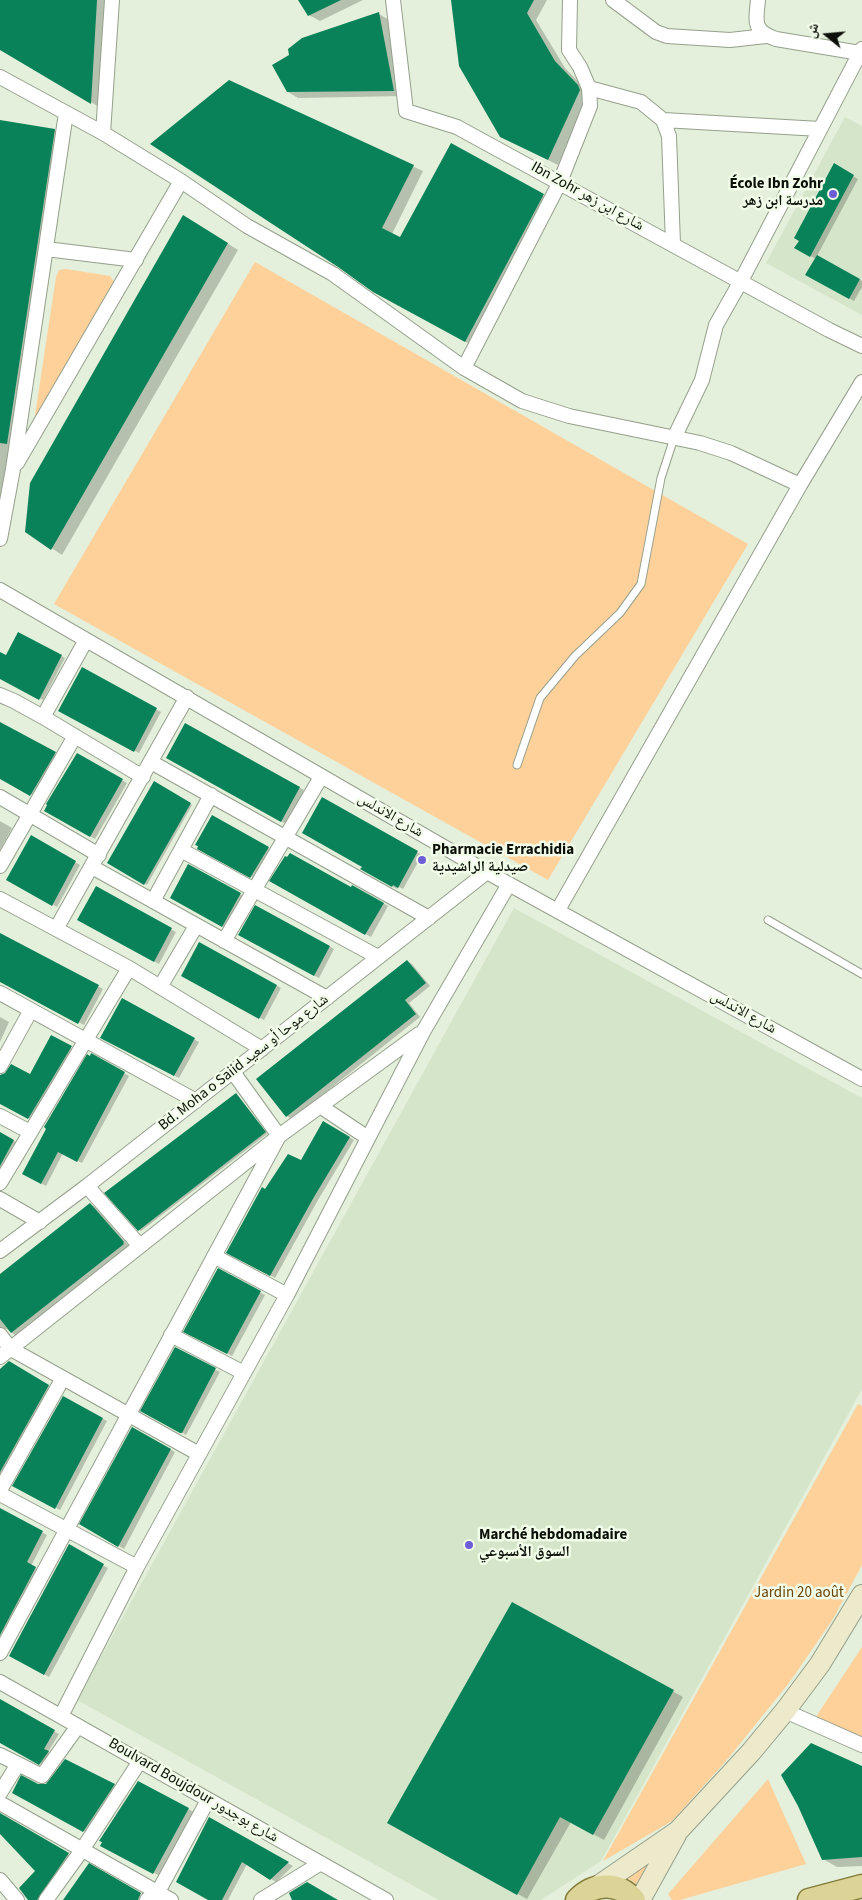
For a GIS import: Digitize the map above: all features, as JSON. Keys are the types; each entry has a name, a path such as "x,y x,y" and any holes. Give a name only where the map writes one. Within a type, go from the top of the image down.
{"main road":[{"path":"577,1900 587,1891 598,1886 678,1831 751,1752 785,1711 820,1664 862,1595"},
{"path":"640,1900 678,1831"},
{"path":"598,1886 617,1888 634,1900"},
{"path":"809,1900 862,1886"}],"street":[{"path":"103,134 112,0"},
{"name":"Ibn Zohr شارع ابن زهر","path":"394,0 406,111 457,127 829,330 862,346"},
{"path":"464,368 560,182 590,106 589,88 569,50 570,0"},
{"path":"613,0 656,32 667,36 730,40 766,36 861,51 741,281 716,325 702,380 674,438"},
{"path":"758,0 756,22 758,28 766,36"},
{"path":"0,77 103,134 181,181 246,226 333,274 464,368 522,401 569,416 700,443 731,453 800,485"},
{"path":"589,88 642,102 663,120 669,136 673,244"},
{"path":"0,539 13,469 66,113"},
{"path":"663,120 820,129"},
{"path":"13,469 181,181"},
{"path":"46,250 136,260"},
{"path":"558,910 800,485 862,382"},
{"name":"شارع الاندلس","path":"0,590 487,872 862,1079"},
{"path":"43,717 86,640"},
{"path":"0,696 14,701 43,717 143,777"},
{"path":"56,929 187,697"},
{"path":"0,866 75,736"},
{"path":"151,762 429,918"},
{"path":"224,941 321,776"},
{"path":"153,901 211,795"},
{"path":"0,797 99,855"},
{"path":"181,850 378,957"},
{"path":"92,868 327,998"},
{"name":"Bd. Moha o Saiid شارع موحا أو سعيد","path":"0,1251 87,1186 487,872"},
{"path":"61,1716 138,1567 287,1295 423,1032 509,884"},
{"path":"0,899 129,968 262,1049"},
{"path":"160,987 196,926"},
{"path":"0,1183 129,968"},
{"path":"0,993 196,1100"},
{"path":"0,1066 31,1010"},
{"path":"5,1353 278,1136 423,1032"},
{"path":"232,1072 278,1136"},
{"path":"320,1106 368,1138"},
{"path":"0,1116 30,1132"},
{"path":"0,1653 278,1136"},
{"path":"87,1186 140,1246"},
{"path":"0,1199 40,1222"},
{"path":"214,1256 287,1295"},
{"path":"0,1335 5,1353"},
{"path":"171,1335 244,1373"},
{"path":"5,1353 63,1378 199,1454"},
{"path":"63,1378 0,1492 138,1567"},
{"name":"Boulvard Boujdour شارع بوجدور","path":"0,1682 321,1863 373,1896 386,1900"},
{"path":"785,1711 862,1745"},
{"path":"0,1755 43,1776 78,1726"},
{"path":"46,1900 82,1850 140,1761"},
{"path":"0,1793 18,1764"},
{"path":"153,1896 208,1800"},
{"path":"0,1803 82,1850 153,1896 172,1900"},
{"path":"260,1900 278,1895 321,1863"},
{"path":"0,1880 18,1900"}],"lane":[{"path":"517,765 540,698 574,656 620,613 641,584 661,478 674,438"},
{"path":"768,920 862,974"}],"shaded area":[{"name":"École Ibn Zohr مدرسة ابن زهر","path":"845,117 862,126 862,315 766,263"},
{"name":"Marché hebdomadaire السوق الأسبوعي","path":"514,908 862,1098 862,1389 601,1861 541,1900 439,1900 77,1700"}],"green space":[{"path":"255,262 748,544 548,880 54,604"},
{"path":"66,269 110,276 115,283 34,422 56,277 59,270"},
{"name":"Jardin 20 août","path":"858,1404 862,1406 862,1565 833,1619 789,1683 726,1761 672,1821 603,1861"},
{"path":"862,1647 862,1737 816,1717"},
{"path":"768,1779 806,1864 680,1900 672,1900 668,1894"},
{"path":"658,1855 636,1884 626,1877"}],"building":[{"path":"0,0 97,0 91,104 0,50"},
{"path":"298,0 341,0 308,16"},
{"path":"451,0 534,0 527,13 555,61 578,85 580,90 548,160 500,137 459,66"},
{"path":"379,12 394,91 287,92 272,65 289,55 288,49 302,38"},
{"path":"229,80 414,165 382,228 400,237 451,143 544,194 465,342 373,292 150,144"},
{"path":"0,120 55,129 7,444 0,443"},
{"path":"834,163 854,175 810,257 794,248 799,241 794,238"},
{"path":"183,215 228,243 51,550 25,532 30,483"},
{"path":"817,255 860,279 849,299 805,275"},
{"path":"18,632 62,655 39,700 0,679 0,652 6,655"},
{"path":"82,667 157,708 134,752 58,711"},
{"path":"0,722 56,752 30,796 0,779"},
{"path":"185,723 300,787 281,822 166,758"},
{"path":"77,753 123,779 90,837 44,811 46,804"},
{"path":"154,781 191,803 144,885 107,863"},
{"path":"322,797 418,851 398,888 393,885 392,887 360,869 362,867 302,833"},
{"path":"212,815 269,847 250,878 197,849 198,846 195,845"},
{"path":"31,835 76,861 52,906 6,880"},
{"path":"290,853 384,903 365,935 269,881 285,856 287,857"},
{"path":"188,864 241,893 222,927 170,898"},
{"path":"96,886 172,928 154,962 77,920"},
{"path":"255,905 330,946 314,976 238,935"},
{"path":"0,933 99,985 78,1024 0,982"},
{"path":"199,942 277,985 259,1019 181,976"},
{"path":"407,960 426,983 405,1000 416,1014 286,1117 256,1079"},
{"path":"122,998 195,1038 174,1076 100,1038"},
{"path":"51,1035 72,1046 28,1119 0,1104 0,1075 5,1073 11,1064 30,1074"},
{"path":"91,1053 125,1072 77,1162 58,1152 41,1184 22,1174 46,1129 44,1127 87,1054 90,1056"},
{"path":"236,1093 266,1132 138,1231 104,1193"},
{"path":"323,1121 350,1137 270,1276 226,1253 262,1187 265,1189 288,1154 301,1160"},
{"path":"0,1132 14,1140 0,1166"},
{"path":"90,1203 124,1244 11,1333 0,1319 0,1274"},
{"path":"218,1268 261,1291 227,1354 183,1332"},
{"path":"175,1347 216,1368 182,1433 140,1411"},
{"path":"9,1361 49,1385 0,1472 0,1369"},
{"path":"63,1396 103,1418 55,1509 12,1486"},
{"path":"132,1427 171,1449 118,1547 79,1524"},
{"path":"0,1508 43,1531 27,1562 36,1567 0,1635"},
{"path":"69,1544 104,1564 44,1675 9,1656"},
{"path":"512,1602 674,1690 593,1835 560,1817 517,1895 387,1823"},
{"path":"0,1699 55,1730 44,1749 49,1751 39,1765 0,1743"},
{"path":"811,1743 862,1766 862,1857 822,1860 798,1806 781,1775"},
{"path":"65,1759 115,1784 83,1832 12,1793 21,1775 38,1784 46,1784"},
{"path":"138,1781 189,1808 153,1874 100,1846 102,1842 99,1841"},
{"path":"0,1813 69,1853 37,1900 28,1900 19,1888 35,1871 0,1834"},
{"path":"209,1817 289,1862 270,1880 242,1862 222,1900 208,1900 176,1882"},
{"path":"89,1863 141,1893 138,1900 63,1900"},
{"path":"307,1882 338,1900 292,1900 289,1893"}],"place":[{"name":"École Ibn Zohr مدرسة ابن زهر","path":"833,194"},
{"name":"Pharmacie Errachidia صيدلية الراشيدية","path":"422,860"},
{"name":"Marché hebdomadaire السوق الأسبوعي","path":"469,1545"}]}
